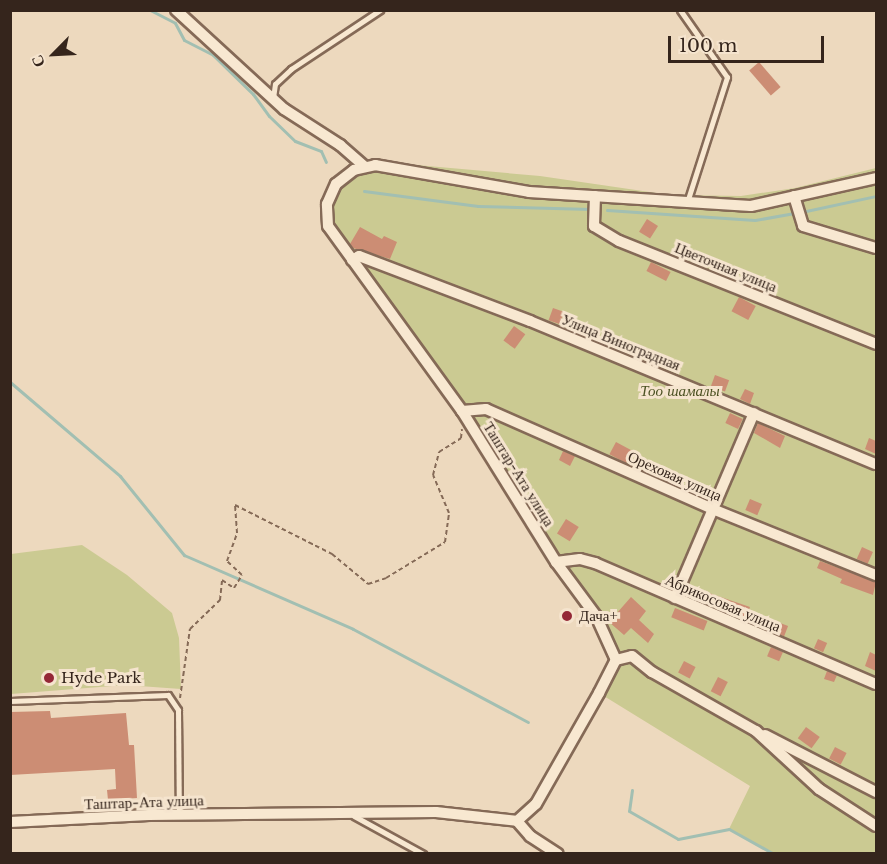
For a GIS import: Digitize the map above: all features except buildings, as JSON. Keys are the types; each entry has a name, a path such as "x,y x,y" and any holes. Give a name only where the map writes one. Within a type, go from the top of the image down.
{"street":[{"path":"176,10 273,98 340,145 365,167 375,165 529,192 751,206 876,178"},
{"name":"Таштар-Ата улица","path":"365,167 354,170 336,184 327,204 328,226 462,411 556,562 596,616 616,660"},
{"name":"Цветочная улица","path":"595,196 594,226 619,241 876,344"},
{"path":"794,196 803,226 876,249"},
{"name":"Улица Виноградная","path":"352,260 359,256 530,321 876,464"},
{"name":"Ореховая улица","path":"462,411 486,409 715,510 876,575"},
{"path":"675,598 715,510 754,413"},
{"name":"Абрикосовая улица","path":"556,562 587,561 876,684"},
{"path":"558,854 530,836 517,821 536,804 616,660 632,656 652,672 756,730 876,792"},
{"path":"756,730 819,789 876,826"},
{"name":"Таштар-Ата улица","path":"10,822 179,815 436,812 517,821"}],"lane":[{"path":"273,98 275,84 291,69 380,10"},
{"path":"680,10 727,77 687,202"},
{"path":"10,701 168,695 178,710 179,815"},
{"path":"350,814 423,854"}],"path":[{"path":"178,710 190,628 220,600 222,580 234,588 242,575 227,561 237,533 235,506 332,554 368,584 387,578 444,542 448,513 433,475 439,452 461,438 462,411"}],"green space":[{"name":"Тоо шамалы","path":"405,164 540,176 670,195 741,196 795,188 876,168 876,853 774,853 729,829 750,786 599,693 616,660 596,616 462,411 328,226 336,184 375,165"},
{"path":"82,545 127,575 172,613 179,638 181,689 125,685 11,694 11,554"}],"waterway":[{"path":"150,10 175,23 184,40 213,55 253,94 269,116 295,141 321,151 326,162"},
{"path":"364,191 478,206 591,209"},
{"path":"806,211 876,196"},
{"path":"607,210 755,220 794,213"},
{"path":"10,382 120,476 184,555 353,629 528,722"},
{"path":"632,790 629,811 678,839 729,829 774,854"}],"place":[{"name":"Дача+","path":"567,616"},
{"name":"Hyde Park","path":"49,678"}]}
